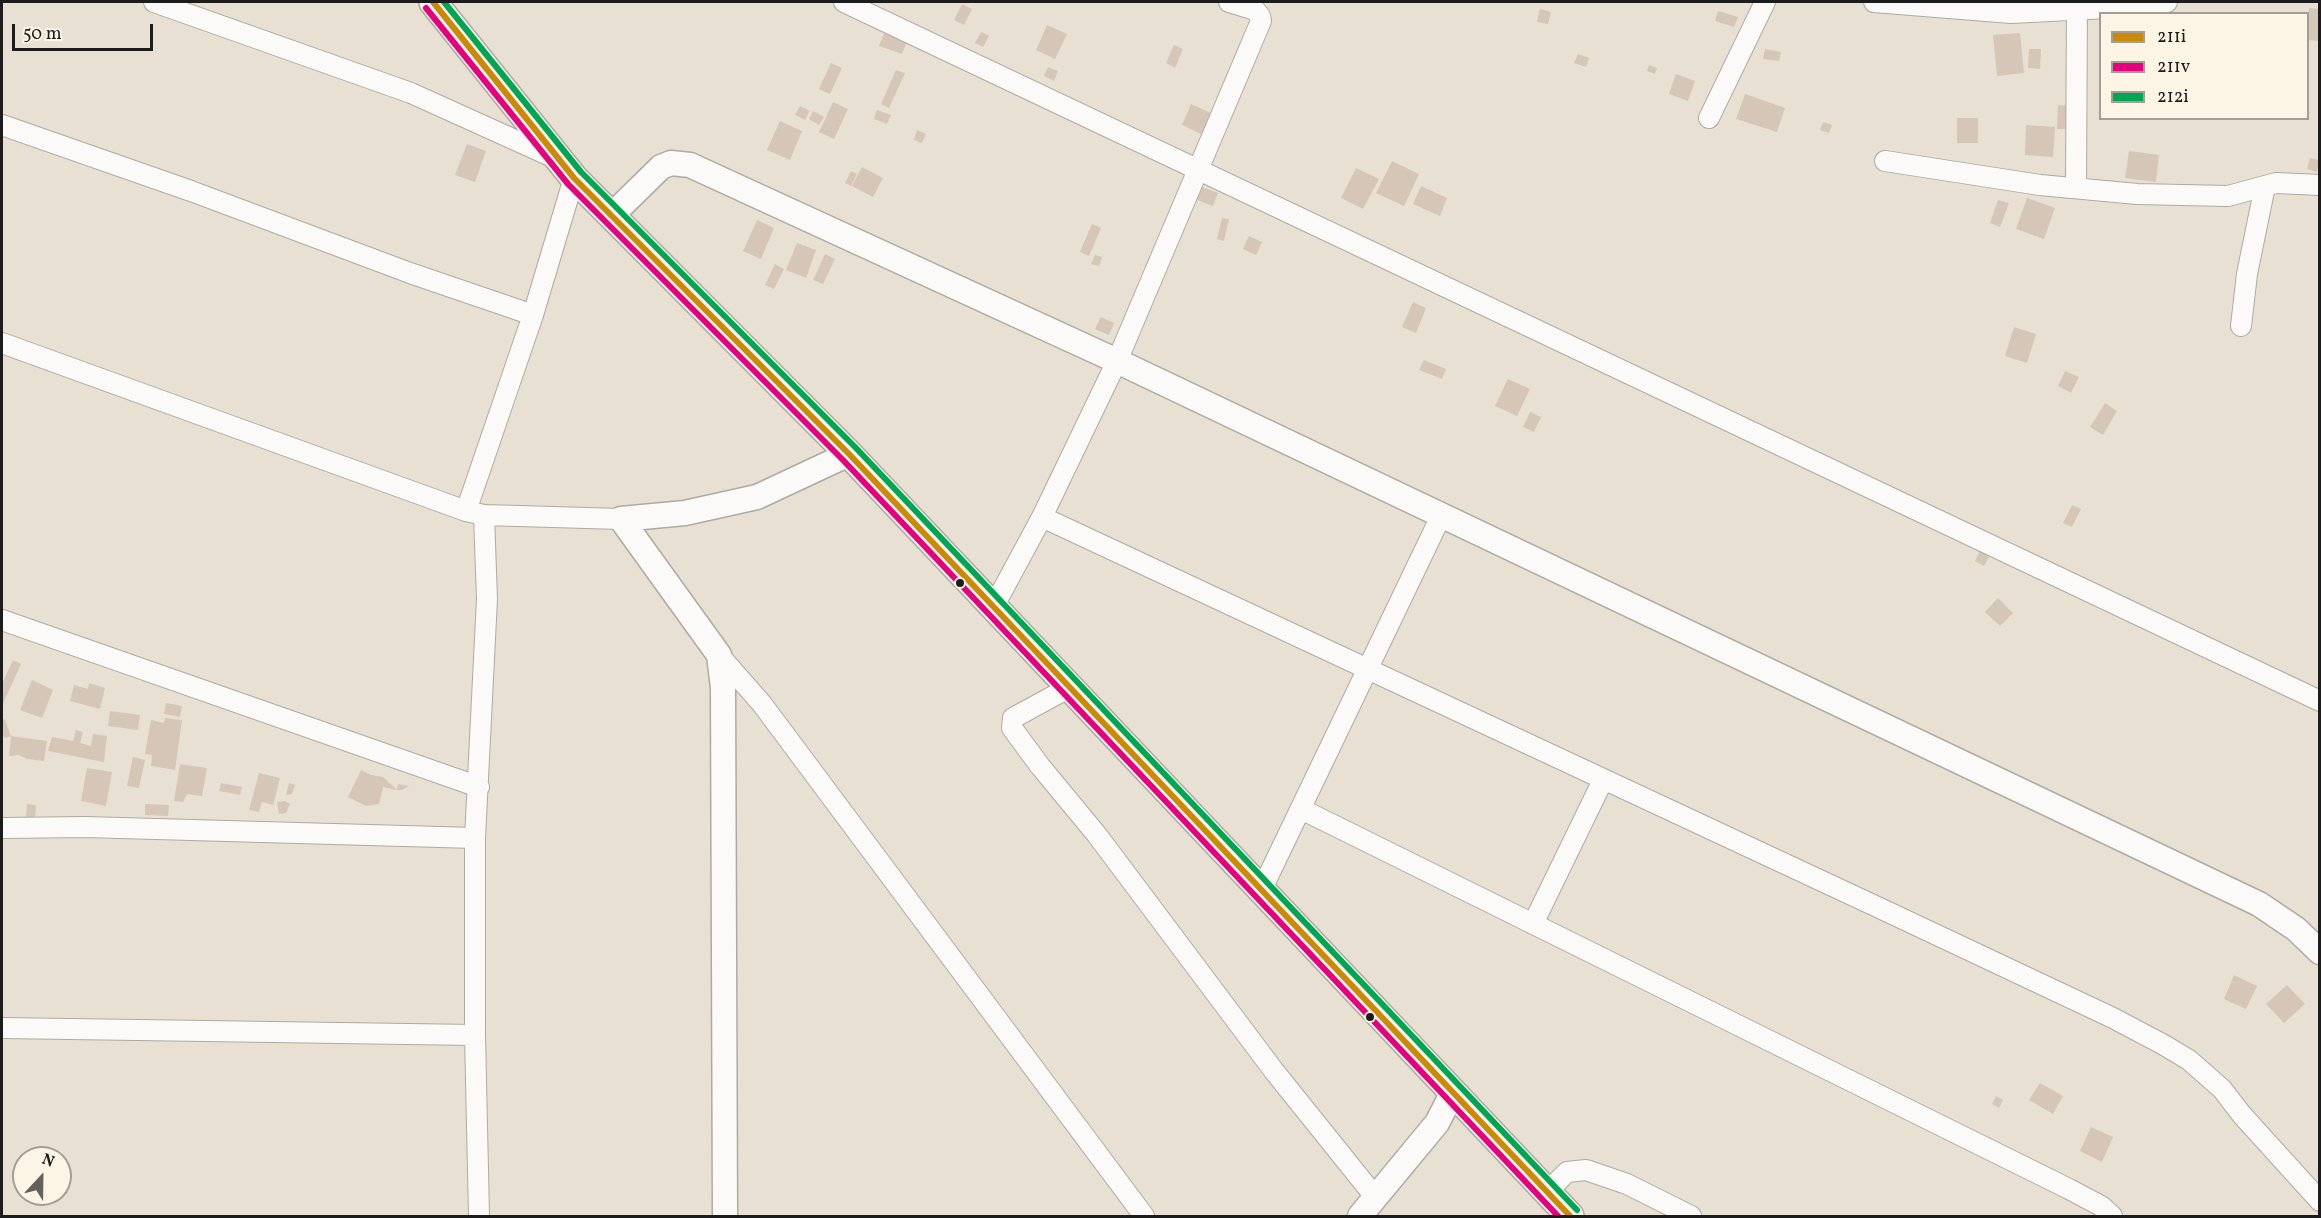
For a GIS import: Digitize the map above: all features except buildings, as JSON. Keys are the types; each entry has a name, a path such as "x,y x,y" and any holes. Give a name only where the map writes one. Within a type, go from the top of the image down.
{"main road":[{"path":"434,2 567,169 849,454 1260,891 1570,1216"}],"street":[{"path":"154,2 411,93 567,169 533,315 475,513 487,599 475,838 475,1035 479,1216"},
{"path":"844,2 1199,168 2319,701"},
{"path":"994,606 1042,517 1117,361 1261,21 1255,10 1229,2"},
{"path":"1708,118 1765,2"},
{"path":"1874,2 2011,13 2077,5 2166,2"},
{"path":"2076,188 2077,5"},
{"path":"2,125 191,191 410,273 533,315"},
{"path":"1885,161 2040,185 2137,194 2228,196 2276,183 2319,185"},
{"path":"612,215 661,167 671,163 690,165 1117,361 2259,904 2296,928 2319,952"},
{"path":"2241,326 2247,274 2265,186"},
{"path":"2,343 475,513 621,519 685,513 758,497 849,454"},
{"path":"1260,891 1441,516"},
{"path":"1042,517 1918,926 2113,1018 2164,1045 2189,1060 2222,1089 2242,1115 2319,1201"},
{"path":"621,519 719,655 762,704 1144,1216"},
{"path":"2,620 479,787"},
{"path":"719,655 723,688 725,1216"},
{"path":"1070,687 1013,718 1012,728 1097,835 1274,1071 1376,1198"},
{"path":"1533,924 1603,780"},
{"path":"1301,809 2069,1189 2101,1206 2112,1216"},
{"path":"2,828 85,827 475,838"},
{"path":"2,1028 475,1035"},
{"path":"1360,1216 1437,1123 1453,1092"},
{"path":"1548,1192 1567,1172 1586,1170 1627,1184 1691,1216"}],"transit line":[{"name":"211i","path":"433,2 574,178 849,454 1570,1216"},
{"name":"212i","path":"444,2 581,172 856,448 1577,1210"},
{"name":"211v","path":"426,8 568,184 843,460 1558,1216"}]}
